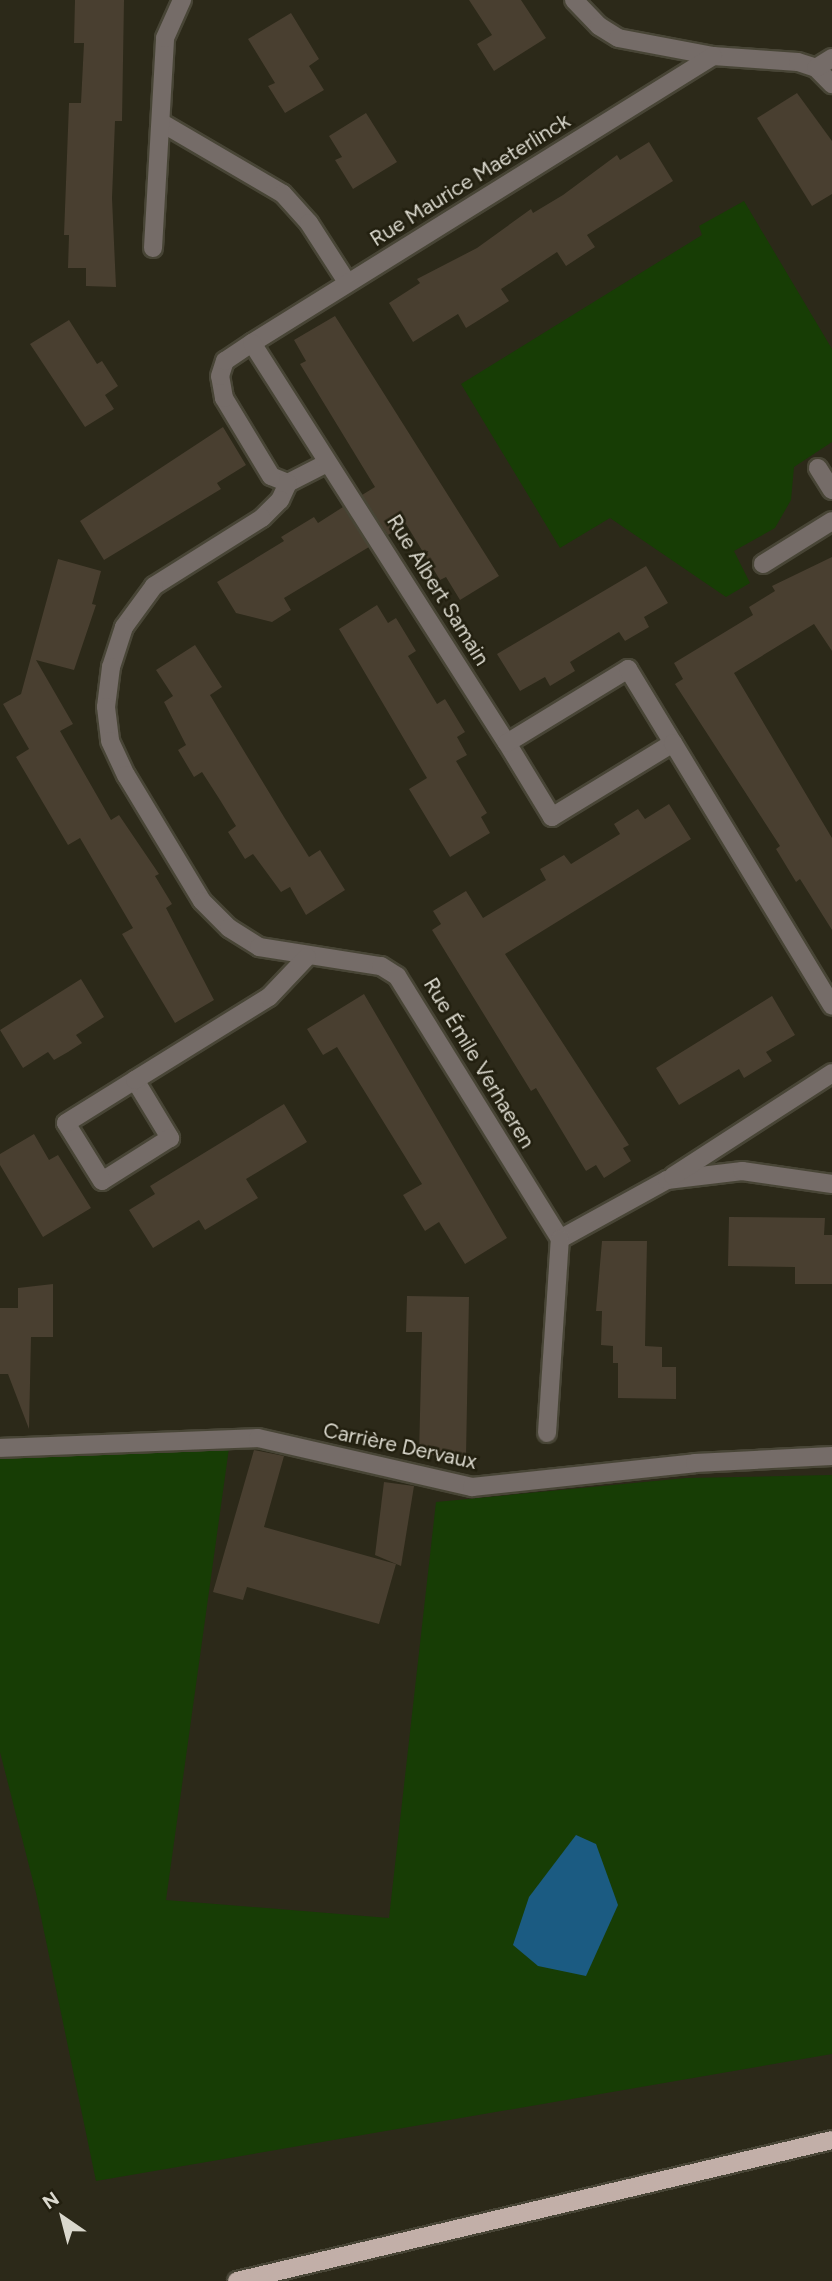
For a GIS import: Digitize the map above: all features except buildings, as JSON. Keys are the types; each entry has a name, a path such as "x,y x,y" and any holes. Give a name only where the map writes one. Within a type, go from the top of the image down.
{"main road":[{"path":"237,2281 832,2140"}],"street":[{"path":"153,248 165,38 182,0"},
{"path":"574,0 599,26 618,38 713,56 798,62 816,68 832,84"},
{"name":"Rue Maurice Maeterlinck","path":"252,343 713,56"},
{"path":"816,68 832,58"},
{"path":"162,123 282,194 309,223 347,282"},
{"path":"252,343 225,361 220,376 224,398 271,477 288,483 327,463"},
{"name":"Rue Albert Samain","path":"252,343 327,463 355,500 552,817 673,743"},
{"path":"818,468 832,490"},
{"name":"Rue Émile Verhaeren","path":"288,483 280,500 262,518 163,579 144,597 124,627 114,653 106,719 126,775 210,910 259,947 307,957 381,966 397,976 560,1239"},
{"path":"763,564 832,521"},
{"path":"507,743 628,669 832,1006"},
{"path":"135,1080 170,1138 102,1181 66,1122 269,998 307,957"},
{"path":"547,1433 560,1239 667,1180 832,1073"},
{"path":"667,1180 742,1171 832,1184"},
{"name":"Carrière Dervaux","path":"0,1448 258,1438 472,1487 695,1463 832,1456"}],"green space":[{"path":"744,201 832,349 832,442 794,467 791,500 775,528 734,551 750,583 726,597 610,518 560,548 461,384 702,235 699,226"},
{"path":"229,1448 166,1900 389,1918 436,1502 686,1478 832,1475 832,2054 96,2181 36,1893 0,1752 0,1459 23,1454"}],"water":[{"path":"576,1835 596,1844 618,1905 586,1976 538,1966 513,1945 529,1897"}]}
